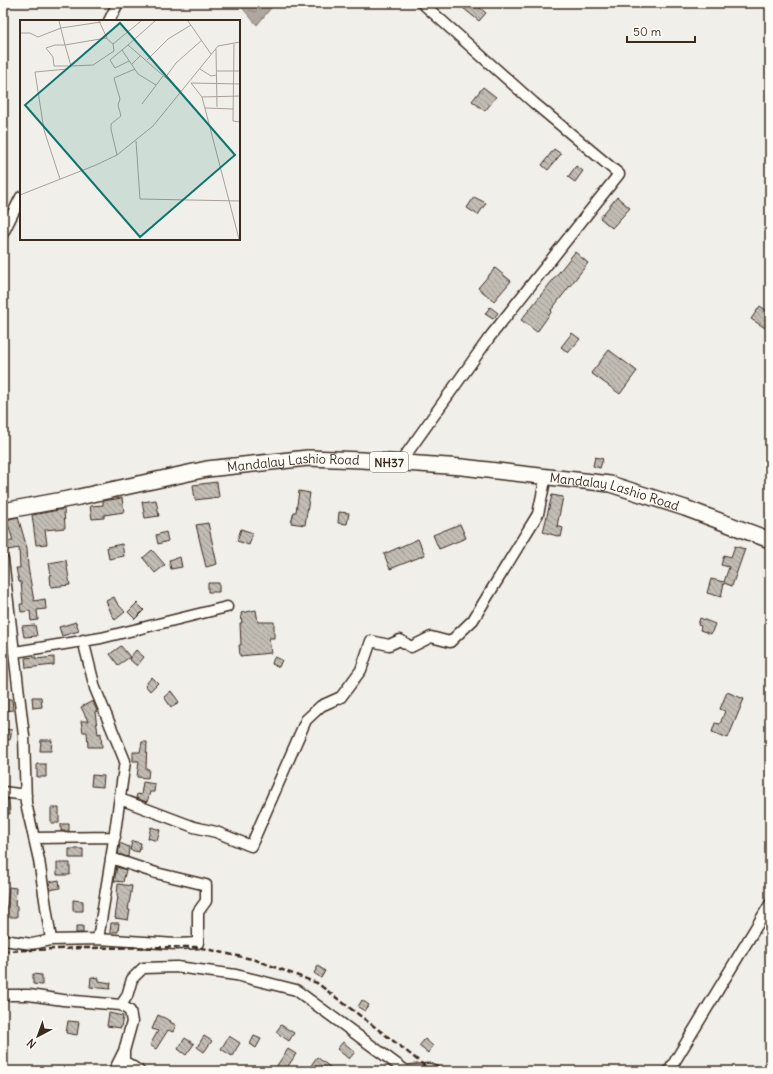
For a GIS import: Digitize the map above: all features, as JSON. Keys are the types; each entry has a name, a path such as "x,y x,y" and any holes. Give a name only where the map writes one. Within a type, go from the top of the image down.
{"highway":[{"name":"Mandalay Lashio Road","path":"3,510 79,497 207,469 308,458 462,467 610,484 685,508 770,540"}],"street":[{"path":"110,20 118,3"},
{"path":"400,463 489,338 619,174 534,103 422,3"},
{"path":"3,233 20,199"},
{"path":"120,799 188,825 216,832 251,846 306,720 321,706 341,697 361,670 371,641 389,645 400,640 411,648 431,637 450,642 473,620 538,514 546,476"},
{"path":"3,560 8,640 15,652 24,736 26,803 39,860 52,940"},
{"path":"15,652 101,638 227,607"},
{"path":"83,640 96,688 125,761 115,837 98,939"},
{"path":"3,792 26,795"},
{"path":"34,838 115,837"},
{"path":"3,940 32,944 52,940 98,939 198,944 198,912 206,901 206,885 156,873 111,858"},
{"path":"669,1071 770,904"},
{"path":"120,1004 127,996 132,979 143,968 177,967 236,976 296,990 405,1071 429,1069 434,1071"},
{"path":"3,995 29,995 63,1000 120,1004 130,1011 132,1022 124,1051 114,1071"},
{"path":"124,1051 124,1061 139,1071"}],"water":[{"path":"238,3 275,3 257,25"}],"building":[{"path":"457,3 474,3 486,13 479,21"},
{"path":"483,87 496,97 485,111 472,101"},
{"path":"554,149 561,154 548,170 542,165"},
{"path":"576,166 583,171 575,182 568,177"},
{"path":"474,197 486,203 478,215 467,208"},
{"path":"617,197 630,208 612,228 600,218"},
{"path":"575,252 588,263 551,310 552,311 537,332 521,320"},
{"path":"495,268 511,281 494,301 478,288"},
{"path":"760,306 770,313 770,331 751,319"},
{"path":"490,307 498,313 493,319 485,314"},
{"path":"572,333 580,339 568,353 561,347"},
{"path":"609,350 637,371 620,394 591,373"},
{"path":"595,457 603,459 600,468 593,466"},
{"path":"217,482 219,497 195,500 193,485"},
{"path":"299,491 310,493 305,525 291,523 294,512 296,512"},
{"path":"552,495 563,497 557,526 563,528 561,537 543,532"},
{"path":"122,498 124,512 104,515 104,518 92,519 90,506 103,505 103,501"},
{"path":"156,500 159,516 145,518 142,502"},
{"path":"64,509 65,528 45,530 47,544 36,545 32,515"},
{"path":"339,512 349,513 347,524 338,523"},
{"path":"18,517 27,548 28,567 34,601 45,599 46,609 37,610 38,620 31,621 30,611 21,612 20,604 23,604 21,582 19,582 16,568 20,568 19,548 8,550 7,541 13,541 9,527 6,527 5,520"},
{"path":"208,523 217,564 206,567 196,525"},
{"path":"460,524 466,538 439,549 433,535"},
{"path":"241,529 253,533 249,545 237,541"},
{"path":"166,532 168,541 158,544 156,535"},
{"path":"418,539 425,555 390,569 384,554"},
{"path":"122,544 124,556 109,559 107,547"},
{"path":"735,546 745,549 732,586 724,583 721,597 707,593 711,579 724,582 729,567 721,565 724,555 731,557"},
{"path":"152,550 165,565 155,573 143,558"},
{"path":"180,557 182,567 171,569 169,560"},
{"path":"66,560 70,585 51,587 49,563"},
{"path":"208,583 219,583 219,592 208,592"},
{"path":"114,597 125,612 115,620 106,601"},
{"path":"137,603 144,610 135,619 128,612"},
{"path":"256,610 258,622 274,622 274,638 269,638 271,653 240,656 239,645 241,645 241,613"},
{"path":"700,618 715,624 711,634 700,630 701,626 698,625"},
{"path":"76,622 79,631 62,636 59,627"},
{"path":"35,625 37,636 24,637 22,626"},
{"path":"121,646 130,657 118,665 110,654"},
{"path":"136,650 144,657 137,666 129,659"},
{"path":"36,657 36,659 54,657 54,665 26,668 25,658"},
{"path":"274,657 282,660 279,667 272,664"},
{"path":"152,677 158,683 150,691 145,685"},
{"path":"171,691 179,702 171,707 164,697"},
{"path":"727,692 744,699 728,738 712,732 715,723 720,724 725,711 720,709"},
{"path":"32,697 41,697 42,707 33,708"},
{"path":"3,699 12,699 13,710 3,711"},
{"path":"93,701 97,711 95,712 98,734 101,733 102,747 88,747 87,732 83,732 81,721 88,721 81,707"},
{"path":"3,729 12,730 10,740 3,738"},
{"path":"41,740 52,740 51,751 40,751"},
{"path":"142,742 147,742 146,769 149,769 148,778 137,777 139,761 133,761 133,752 140,752"},
{"path":"37,764 46,764 46,777 37,777"},
{"path":"92,775 104,776 103,787 91,786"},
{"path":"143,782 155,784 154,792 150,792 147,802 136,798 137,794 141,795"},
{"path":"3,799 9,799 10,814 3,814"},
{"path":"51,808 59,808 59,823 51,823"},
{"path":"61,824 69,824 69,831 61,831"},
{"path":"151,827 160,830 157,841 148,838"},
{"path":"132,841 141,843 139,852 130,850"},
{"path":"120,843 129,847 128,857 118,854"},
{"path":"69,849 83,849 83,858 69,858"},
{"path":"57,863 70,863 70,875 57,875"},
{"path":"117,867 126,870 123,882 114,881"},
{"path":"59,880 60,888 50,890 49,882"},
{"path":"118,884 132,886 128,920 115,918"},
{"path":"9,887 16,888 15,906 17,906 17,917 5,917 5,906 7,906"},
{"path":"73,900 83,901 83,911 73,911"},
{"path":"111,923 119,923 118,932 110,932"},
{"path":"76,926 83,926 83,933 76,933"},
{"path":"318,966 325,971 321,978 314,973"},
{"path":"33,974 42,975 42,985 33,984"},
{"path":"91,977 99,978 99,981 111,983 110,989 90,987"},
{"path":"362,1000 369,1005 365,1011 358,1007"},
{"path":"109,1013 123,1016 121,1028 107,1026"},
{"path":"158,1015 176,1025 173,1032 168,1030 156,1049 150,1045 158,1031 152,1029"},
{"path":"68,1021 79,1022 77,1035 66,1033"},
{"path":"281,1025 294,1033 289,1041 276,1032"},
{"path":"204,1036 212,1041 204,1052 197,1047"},
{"path":"229,1036 240,1043 232,1056 221,1049"},
{"path":"254,1036 261,1039 256,1048 250,1044"},
{"path":"185,1038 194,1044 186,1055 178,1049"},
{"path":"425,1039 433,1046 428,1053 419,1046"},
{"path":"343,1042 355,1052 349,1059 337,1049"},
{"path":"288,1049 296,1054 285,1071 281,1071 276,1067"},
{"path":"317,1057 335,1071 307,1071"}],"railway":[{"path":"3,951 83,948 197,947 256,960 317,983 431,1071"}]}
